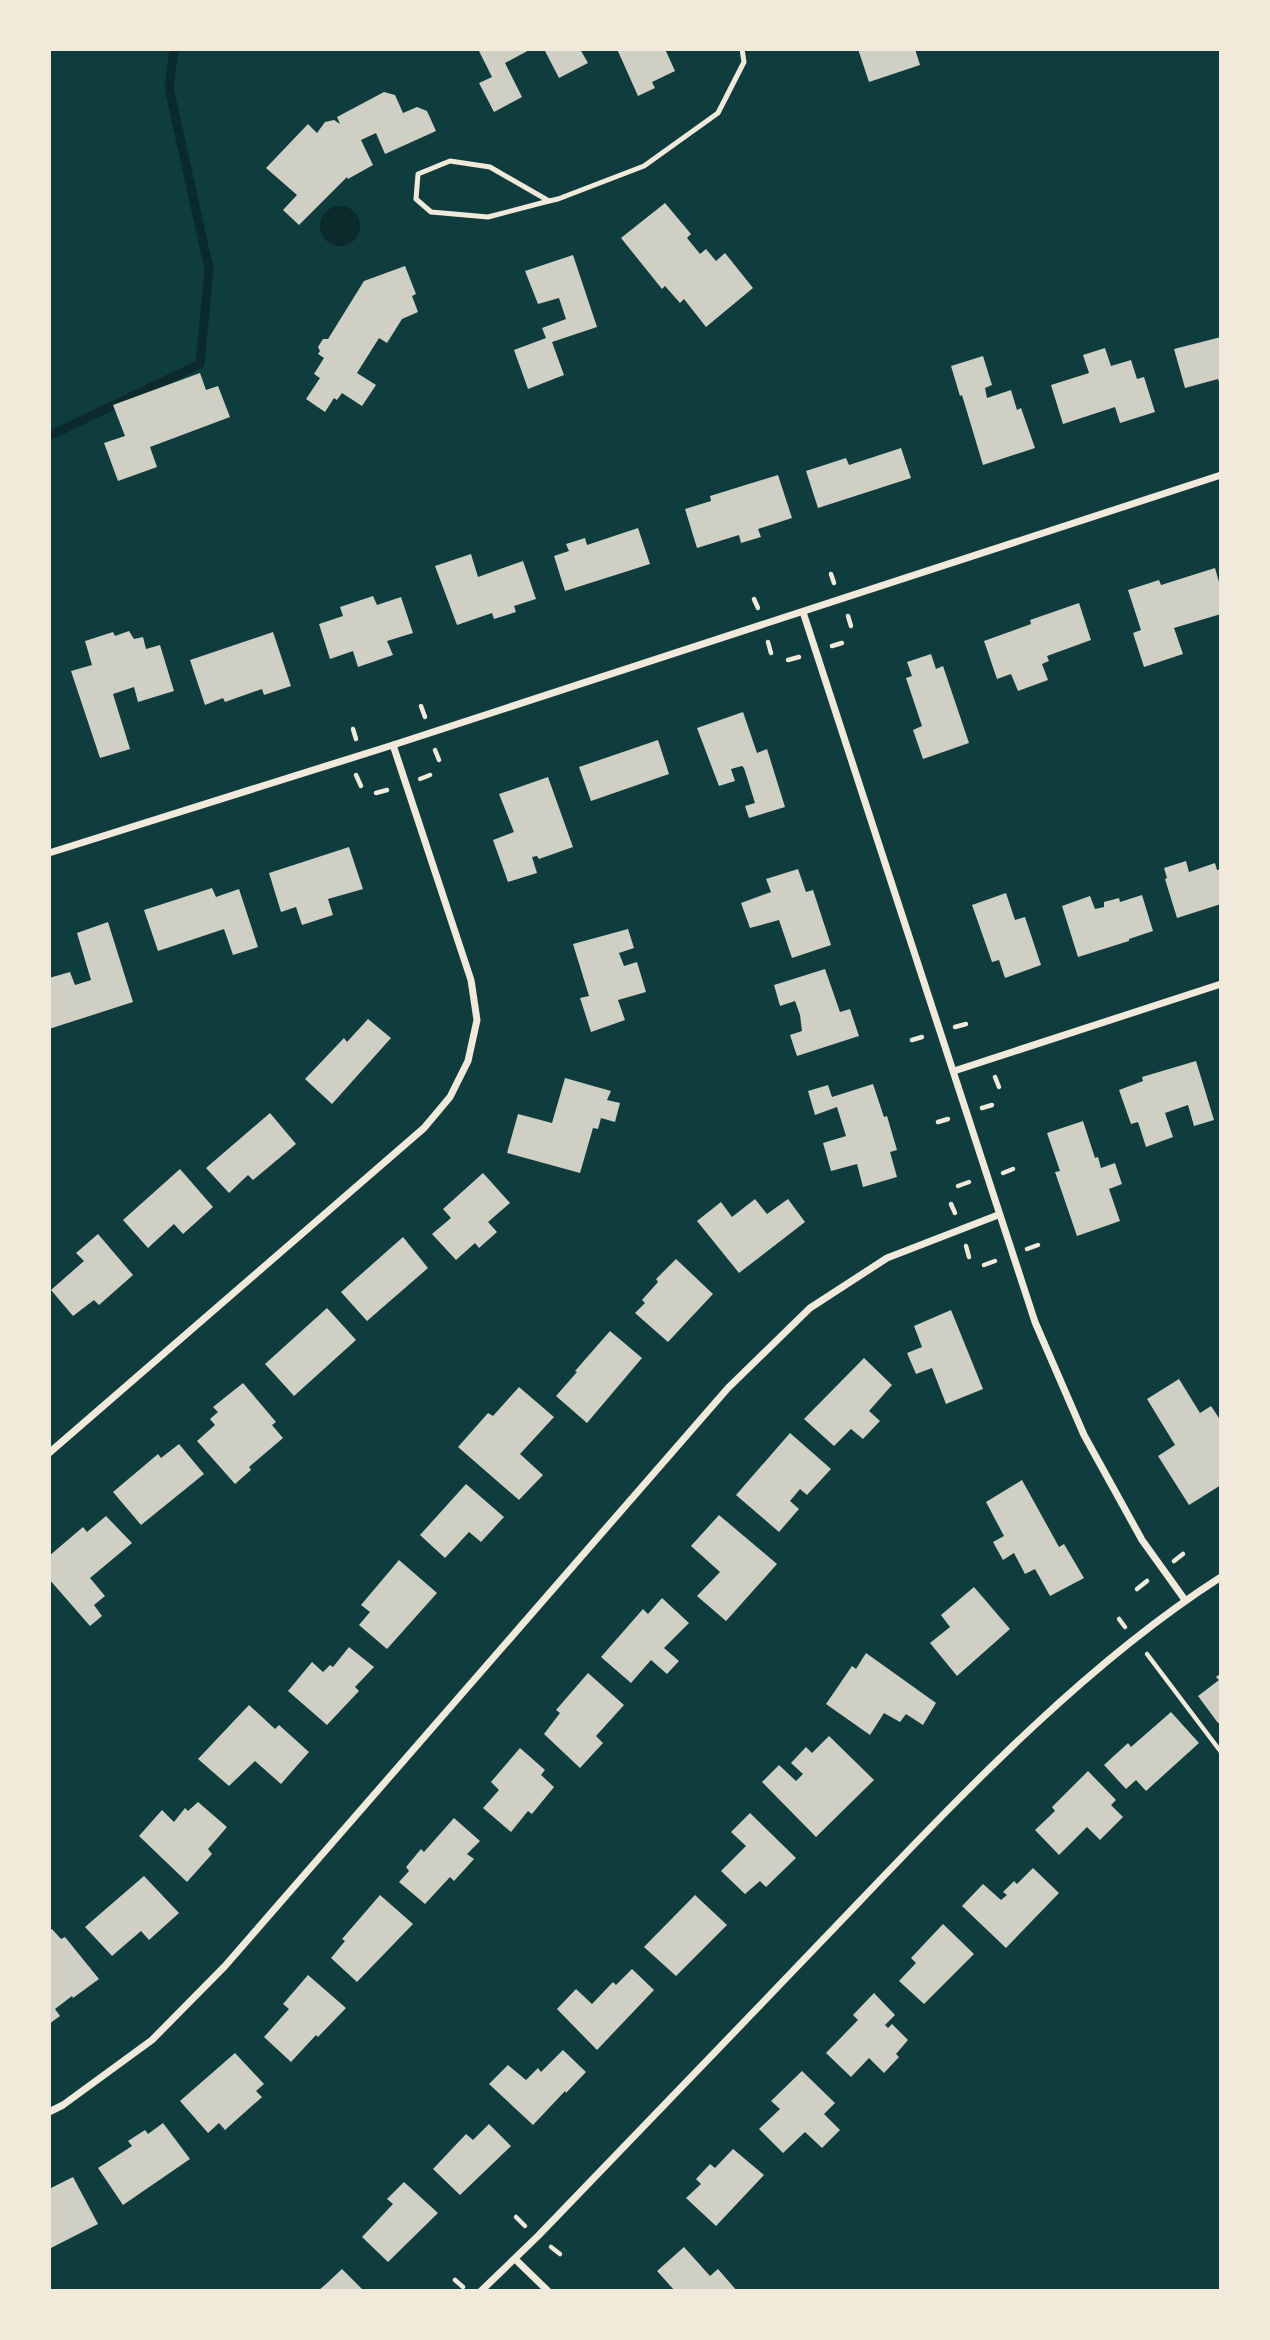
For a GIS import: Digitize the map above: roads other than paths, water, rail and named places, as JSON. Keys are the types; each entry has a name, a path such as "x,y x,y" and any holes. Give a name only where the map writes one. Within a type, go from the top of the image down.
{"street":[{"path":"49,853 1221,475"},
{"path":"803,612 1035,1322 1084,1435 1142,1541 1185,1600"},
{"path":"49,1453 424,1128 450,1097 468,1061 477,1020 471,980 393,744"},
{"path":"954,1070 1221,984"},
{"path":"49,2112 64,2105 152,2040 225,1966 729,1388 810,1308 887,1258 998,1215"},
{"path":"481,2291 515,2259 938,1820 1060,1702 1185,1600 1221,1577"},
{"path":"515,2259 548,2291"}],"lane":[{"path":"549,201 490,167 450,161 418,174 416,199 430,212 488,217 549,201 644,166 718,113 744,62 742,49"}],"water":[{"path":"340,206 354,212 360,226 354,240 340,246 326,240 320,226 326,212"}],"waterway":[{"path":"49,436 200,364 209,269 169,88 174,49"}]}
